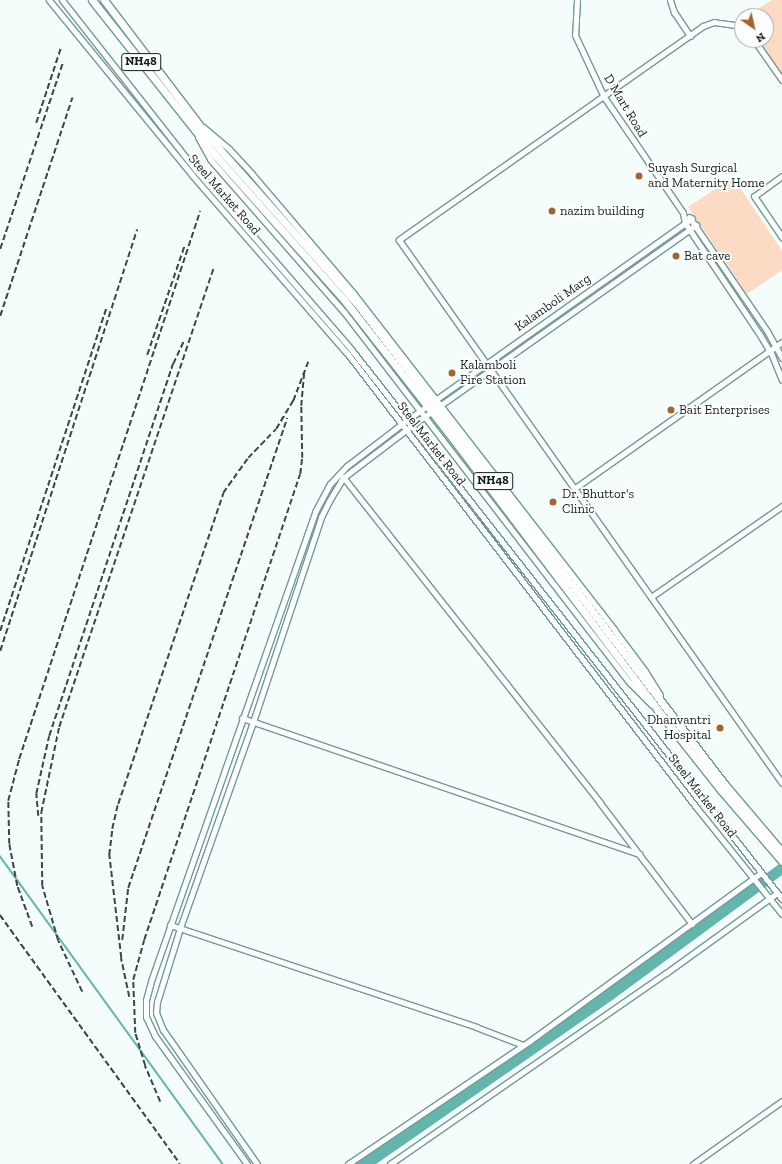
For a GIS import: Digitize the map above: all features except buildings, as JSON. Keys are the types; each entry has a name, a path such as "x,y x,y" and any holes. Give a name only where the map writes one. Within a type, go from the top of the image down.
{"highway":[{"name":"NH48","path":"92,0 193,122"},
{"name":"NH48","path":"104,0 193,122 215,155 345,301 434,405 725,785 779,852 782,861"},
{"name":"NH48","path":"434,405 657,709 721,790 779,852"}],"street":[{"name":"Steel Market Road","path":"49,0 192,175 347,353 753,879 782,914"},
{"name":"Steel Market Road","path":"62,0 196,170 351,349 782,899"},
{"name":"D Mart Road","path":"576,0 575,35 604,96 683,213 685,223 689,230 769,351 782,380"},
{"path":"670,0 674,12 690,36"},
{"path":"734,25 714,22 703,26 398,240 575,488 782,783"},
{"path":"760,48 782,80"},
{"path":"193,122 229,149 341,278 434,405"},
{"path":"193,122 210,159 333,299 421,410 630,683 646,701 657,709"},
{"path":"782,176 754,196 782,237"},
{"name":"D Mart Road","path":"683,213 692,218"},
{"path":"692,218 776,346 782,358"},
{"name":"Kalamboli Marg","path":"434,405 486,363 692,218"},
{"name":"Kalamboli Marg","path":"434,405 490,370 696,225"},
{"path":"575,488 782,342"},
{"path":"247,1164 155,1036 146,1017 146,1000 170,924 315,512 330,484 339,473 407,420 421,410 434,405"},
{"path":"257,1164 159,1022 156,1013 157,1002 180,928 253,722 321,517 329,501 344,478 425,416 434,405"},
{"path":"339,473 692,924"},
{"path":"652,597 782,506"},
{"path":"618,704 624,698"},
{"path":"242,718 639,855"},
{"path":"348,1164 523,1045 761,873"},
{"path":"390,1164 666,973 777,893"},
{"path":"170,924 476,1027 523,1045"},
{"path":"693,1164 782,1101"}],"shaded area":[{"path":"772,0 782,0 782,75 763,48 774,48 774,8 759,8"},
{"path":"733,177 782,251 782,270 747,294 688,207"}],"water":[{"path":"782,862 782,875 611,1001 376,1164 354,1164 603,992"}],"waterway":[{"path":"0,856 223,1164"}],"railway":[{"path":"36,123 61,47"},
{"path":"0,249 63,62"},
{"path":"0,316 72,98"},
{"path":"32,927 17,886 9,844 8,801 19,759 200,211"},
{"path":"0,651 137,230"},
{"path":"147,355 185,244"},
{"path":"82,992 58,941 42,886 41,813 59,727 214,266"},
{"path":"0,631 106,308"},
{"path":"38,816 36,794 49,736 173,364 184,340"},
{"path":"129,997 121,958 109,855 112,829 118,804 223,493 248,458 276,429 293,401 308,362"},
{"path":"160,1102 145,1066 135,1033 133,980 144,940 300,474 302,458 301,406 304,373"},
{"path":"122,940 128,888 287,418"},
{"path":"0,915 180,1164"}],"place":[{"name":"Suyash Surgical and Maternity Home","path":"639,176"},
{"name":"nazim building","path":"552,211"},
{"name":"Bat cave","path":"676,256"},
{"name":"Kalamboli Fire Station","path":"452,373"},
{"name":"Bait Enterprises","path":"671,410"},
{"name":"Dr. Bhuttor's Clinic","path":"553,502"},
{"name":"Dhanvantri Hospital","path":"720,728"}]}
